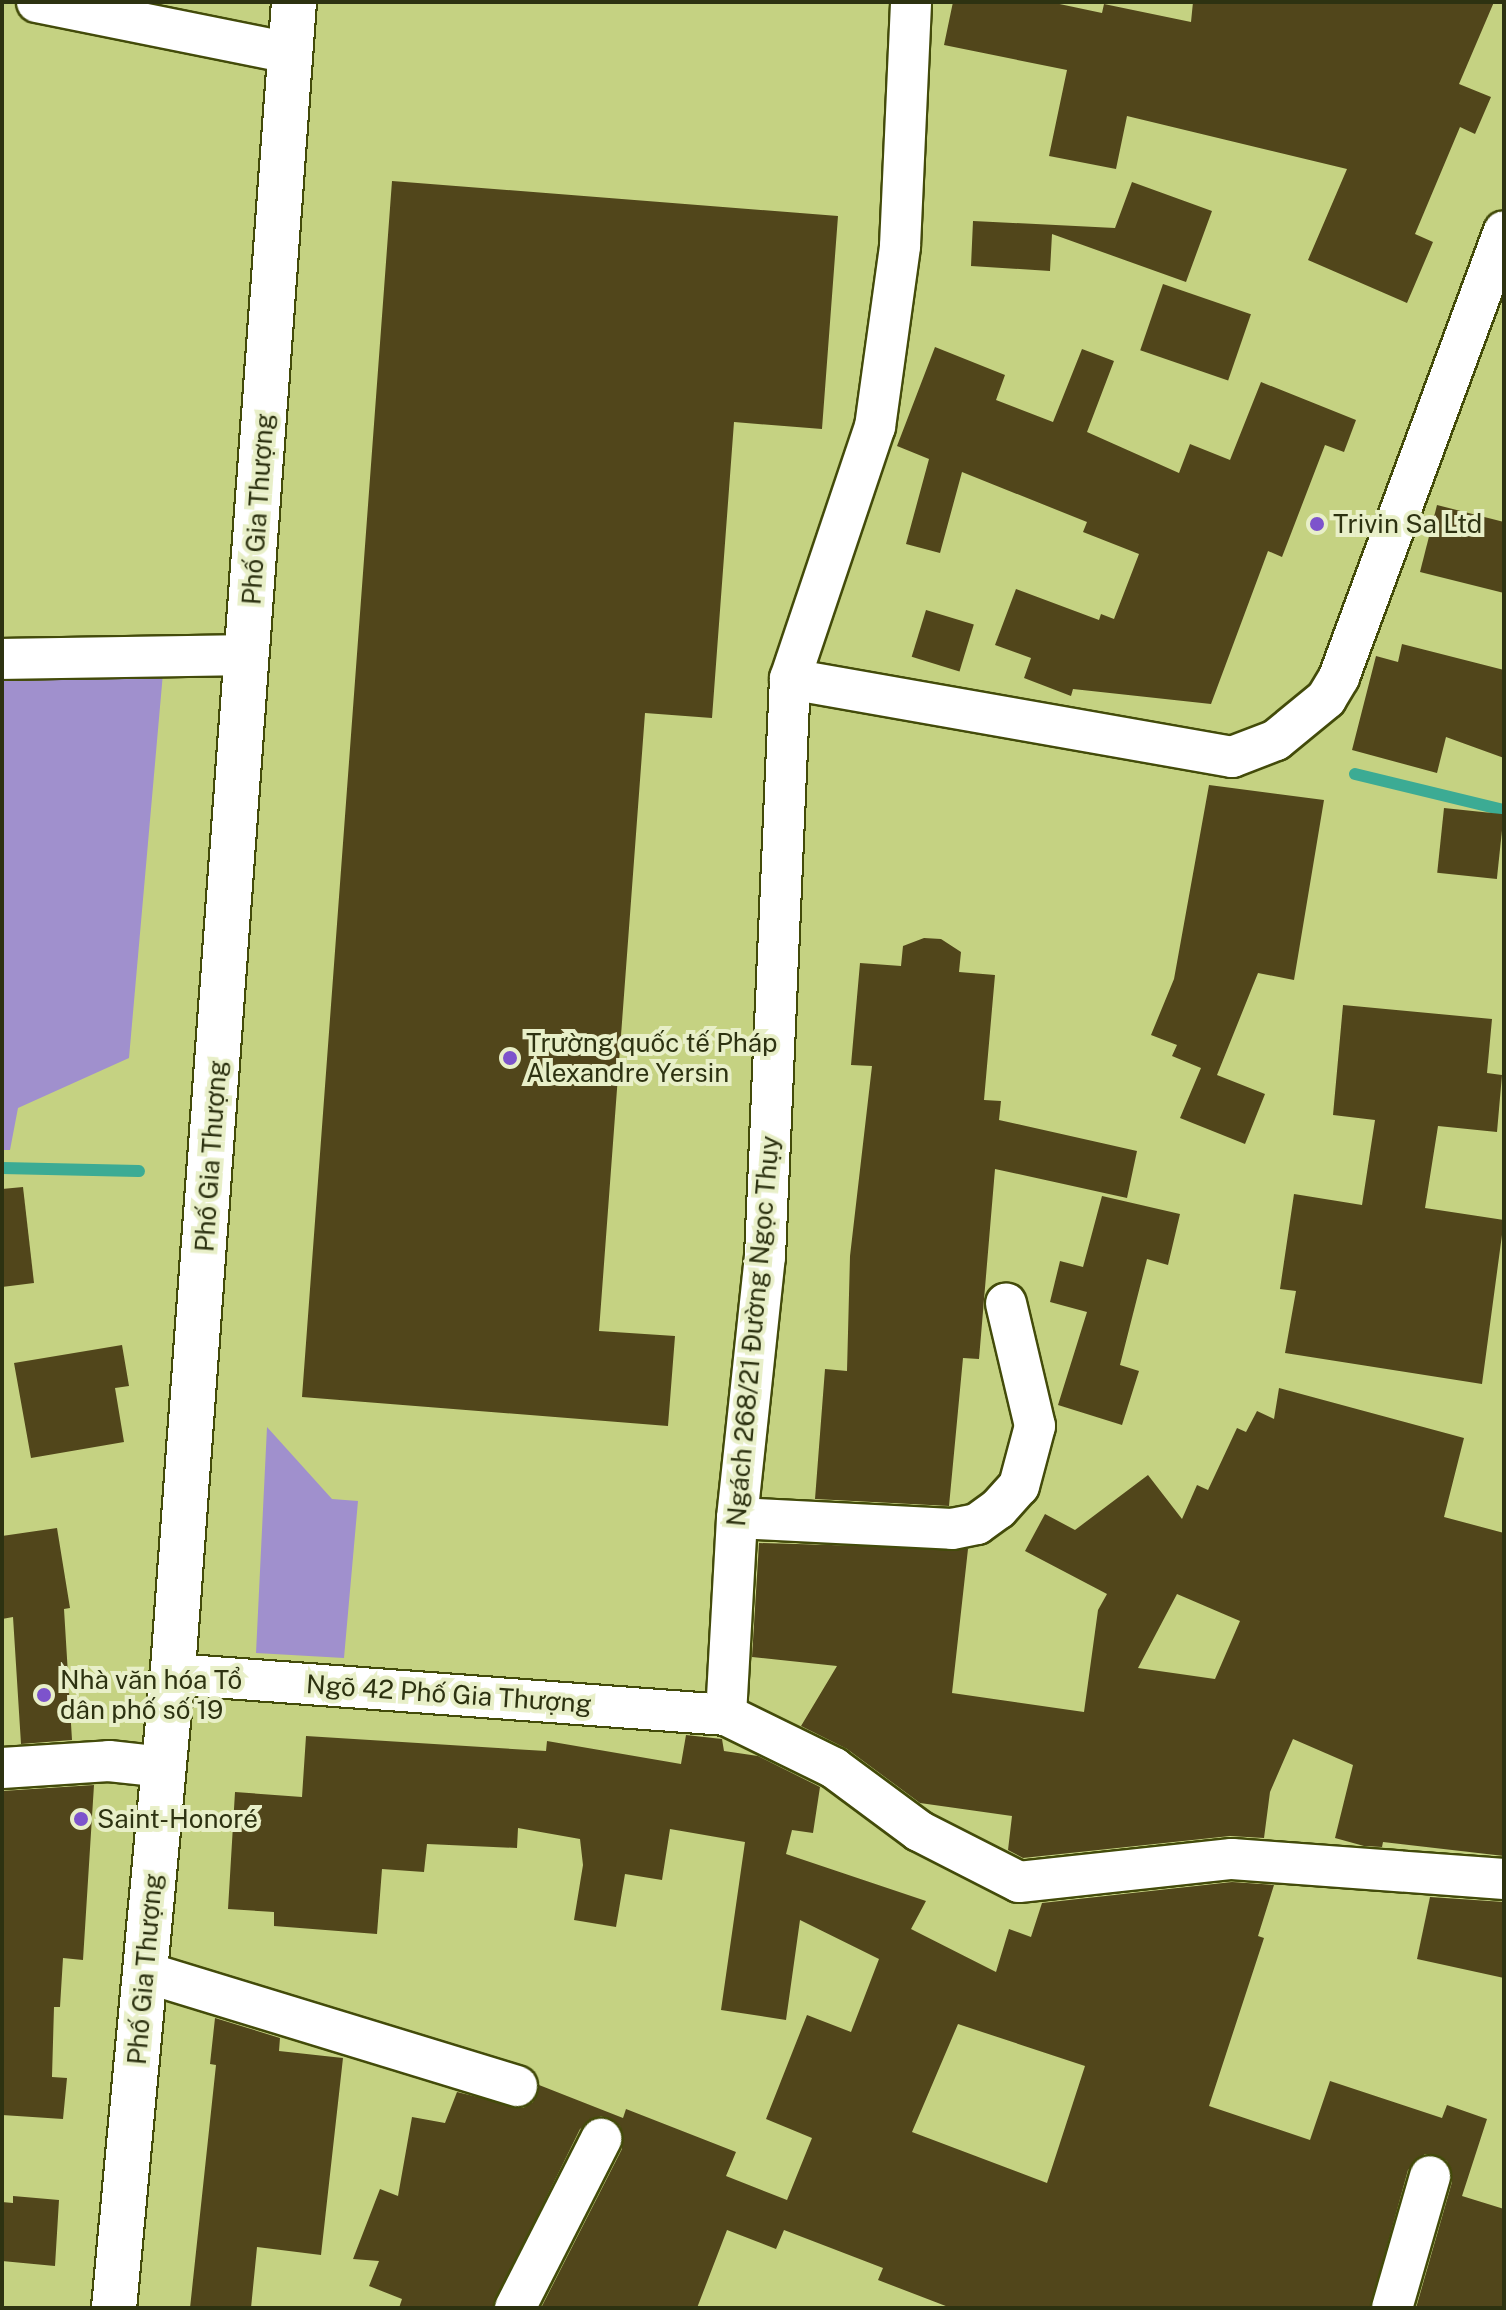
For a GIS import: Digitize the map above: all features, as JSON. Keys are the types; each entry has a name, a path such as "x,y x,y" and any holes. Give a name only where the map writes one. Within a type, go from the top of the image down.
{"street":[{"path":"37,2 291,53"},
{"name":"Phố Gia Thượng","path":"114,2308 173,1674 294,2"},
{"name":"Ngách 268/21 Đường Ngọc Thụy","path":"726,1715 737,1518 765,1256 790,679 875,427 900,246 911,2"},
{"path":"790,679 1232,757 1276,740 1326,699 1339,677 1504,232"},
{"path":"2,659 247,655"},
{"path":"737,1518 952,1529 977,1524 998,1509 1019,1486 1035,1426 1006,1303"},
{"name":"Ngõ 42 Phố Gia Thượng","path":"173,1674 726,1715"},
{"path":"726,1715 834,1768 919,1831 1019,1882 1232,1859 1504,1879"},
{"path":"2,1768 109,1761 163,1767"},
{"path":"144,1972 517,2086"},
{"path":"515,2308 601,2139"},
{"path":"1392,2308 1430,2176"}],"shaded area":[{"path":"163,673 129,1058 18,1108 10,1150 2,1150 2,680"},
{"path":"267,1427 332,1499 358,1501 344,1658 256,1653"}],"building":[{"path":"953,2 1050,2 1102,13 1104,4 1191,22 1193,2 1494,2 1459,84 1491,97 1475,134 1460,127 1415,234 1433,242 1407,303 1308,260 1347,169 1127,116 1116,169 1049,156 1067,70 944,45"},
{"name":"Trường quốc tế Pháp Alexandre Yersin","path":"392,181 838,216 822,429 734,422 712,718 645,713 599,1331 675,1336 668,1426 302,1397"},
{"path":"1132,182 1212,211 1186,282 1052,234 1050,271 971,266 973,221 1115,228"},
{"path":"1163,284 1251,314 1228,380 1140,350"},
{"path":"935,347 1005,375 996,400 1053,422 1082,349 1114,361 1087,432 1179,473 1190,444 1230,460 1261,382 1356,420 1344,452 1325,445 1282,557 1268,551 1211,704 1073,689 1071,696 1024,678 1031,658 995,645 1016,589 1099,620 1101,614 1114,619 1139,554 1083,532 1087,522 962,472 940,553 906,544 929,459 897,446"},
{"path":"1437,505 1504,522 1504,593 1420,572"},
{"path":"926,610 974,625 959,671 912,657"},
{"path":"1402,644 1504,670 1504,758 1446,737 1437,773 1352,750 1376,656 1398,662"},
{"path":"1209,785 1324,800 1294,980 1258,973 1217,1075 1265,1094 1245,1144 1180,1118 1201,1068 1172,1056 1177,1045 1151,1035 1174,979"},
{"path":"1444,808 1504,814 1497,879 1437,873"},
{"path":"924,938 941,939 961,952 959,972 995,975 984,1100 1001,1101 999,1120 1137,1151 1127,1198 995,1169 979,1359 963,1358 949,1506 815,1499 825,1369 847,1371 850,1256 872,1066 851,1065 860,963 901,966 903,946"},
{"path":"1343,1005 1492,1019 1487,1073 1502,1075 1497,1132 1438,1126 1425,1208 1504,1220 1482,1384 1285,1353 1296,1291 1280,1289 1294,1194 1362,1205 1375,1120 1333,1115"},
{"path":"23,1187 34,1283 2,1287 2,1189"},
{"path":"1102,1196 1180,1214 1168,1265 1147,1259 1120,1365 1139,1371 1122,1425 1058,1405 1087,1312 1050,1302 1060,1261 1083,1267"},
{"path":"122,1345 129,1386 115,1388 124,1442 31,1458 14,1363"},
{"path":"1279,1388 1464,1438 1444,1517 1504,1533 1504,1856 1383,1842 1382,1847 1364,1846 1335,1838 1353,1765 1293,1739 1270,1792 1264,1838 1230,1836 1023,1858 1008,1850 1012,1816 920,1803 847,1749 801,1726 837,1666 752,1657 759,1543 968,1549 952,1693 1084,1712 1098,1610 1107,1594 1025,1551 1045,1514 1075,1530 1148,1475 1182,1519 1197,1485 1208,1490 1237,1428 1246,1432 1257,1411 1274,1419","holes":["1177,1594 1240,1621 1215,1679 1138,1668"]},
{"path":"57,1528 70,1608 64,1609 72,1740 21,1744 13,1617 2,1619 2,1536"},
{"path":"686,1735 722,1739 724,1751 758,1756 820,1787 813,1833 792,1830 786,1854 926,1901 911,1929 996,1972 1009,1929 1031,1937 1042,1903 1232,1882 1274,1885 1258,1936 1264,1938 1209,2106 1310,2140 1330,2081 1442,2118 1447,2105 1487,2119 1462,2196 1504,2209 1504,2308 1416,2308 1452,2182 1447,2161 1425,2154 1408,2170 1370,2308 951,2308 878,2280 883,2268 784,2230 776,2249 727,2230 697,2308 541,2308 622,2149 620,2126 601,2116 580,2129 492,2308 399,2308 402,2299 369,2286 379,2261 353,2259 380,2189 398,2196 412,2117 445,2123 457,2092 523,2108 533,2102 539,2085 623,2118 626,2109 736,2152 726,2176 787,2200 812,2138 766,2119 807,2015 851,2032 879,1959 800,1920 786,2020 721,2010 745,1842 670,1829 662,1880 625,1874 616,1927 574,1920 583,1865 580,1839 518,1828 517,1848 427,1844 424,1872 382,1869 377,1934 274,1926 274,1912 228,1909 235,1792 302,1797 306,1736 546,1751 547,1741 681,1764","holes":["958,2024 1085,2066 1047,2183 912,2132"]},
{"path":"94,1785 83,1960 63,1958 60,2007 54,2007 52,2077 67,2078 63,2119 2,2115 2,1791"},
{"path":"1430,1897 1504,1902 1504,1978 1417,1959"},
{"path":"215,2018 280,2038 279,2051 343,2058 321,2255 257,2247 251,2308 190,2308 216,2065 210,2064"},
{"path":"13,2196 59,2200 55,2266 2,2261 2,2202 13,2203"}],"waterway":[{"path":"1355,774 1504,810"},
{"path":"2,1168 139,1171"}],"place":[{"name":"Trivin Sa Ltd","path":"1317,524"},
{"name":"Trường quốc tế Pháp Alexandre Yersin","path":"510,1058"},
{"name":"Nhà văn hóa Tổ dân phố số 19","path":"44,1695"},
{"name":"Saint-Honoré","path":"81,1819"}]}
